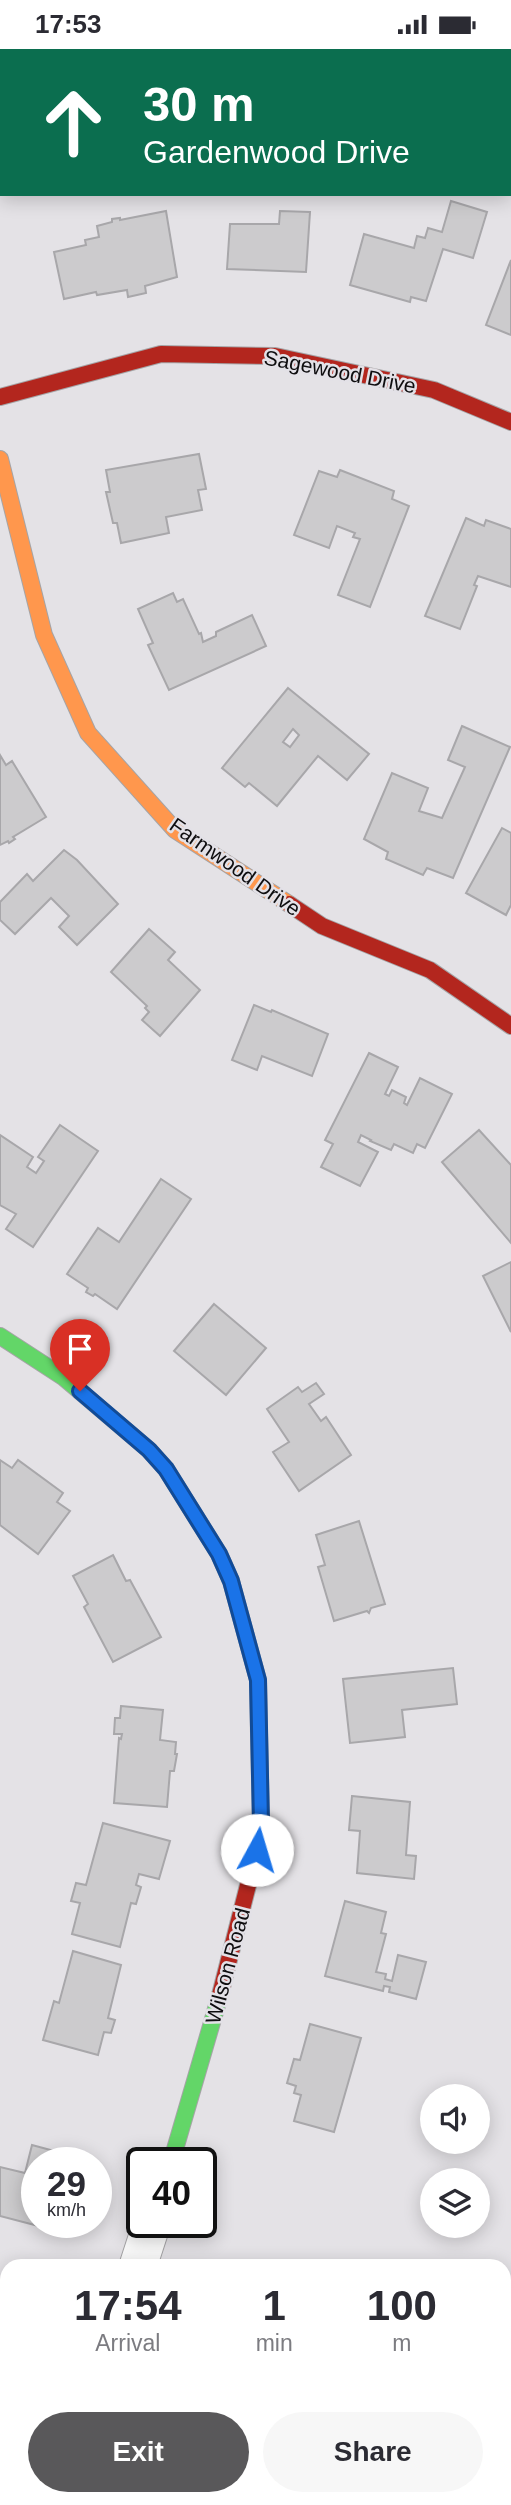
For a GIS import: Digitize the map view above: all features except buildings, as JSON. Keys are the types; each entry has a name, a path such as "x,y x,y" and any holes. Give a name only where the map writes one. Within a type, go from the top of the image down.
{"street":[{"name":"Sagewood Drive","path":"0,397 161,354 275,356 434,390 511,422"},
{"name":"Farmwood Drive","path":"0,459 44,635 88,733 175,830 322,926 430,970 511,1026"},
{"name":"Wilson Road","path":"0,1336 63,1377 149,1450 166,1469 219,1554 231,1581 258,1680 261,1823 257,1850 197,2078 175,2147"},
{"path":"140,2259 147,2238"}],"traffic: fast":[{"path":"0,1336 63,1377 149,1450 166,1469 219,1554 231,1581 258,1680 259,1733"},
{"path":"176,2147 220,1995"}],"traffic: slow":[{"path":"0,459 44,635 88,733 175,830 289,904"}],"traffic: jam":[{"path":"0,397 161,354 275,356 434,390 511,422"},
{"path":"289,904 322,926 430,970 511,1026"},
{"path":"220,1995 257,1850 261,1823 259,1733"}],"route":[{"path":"80,1391 149,1450 166,1469 219,1554 231,1581 258,1680 261,1823 257,1850"}]}
